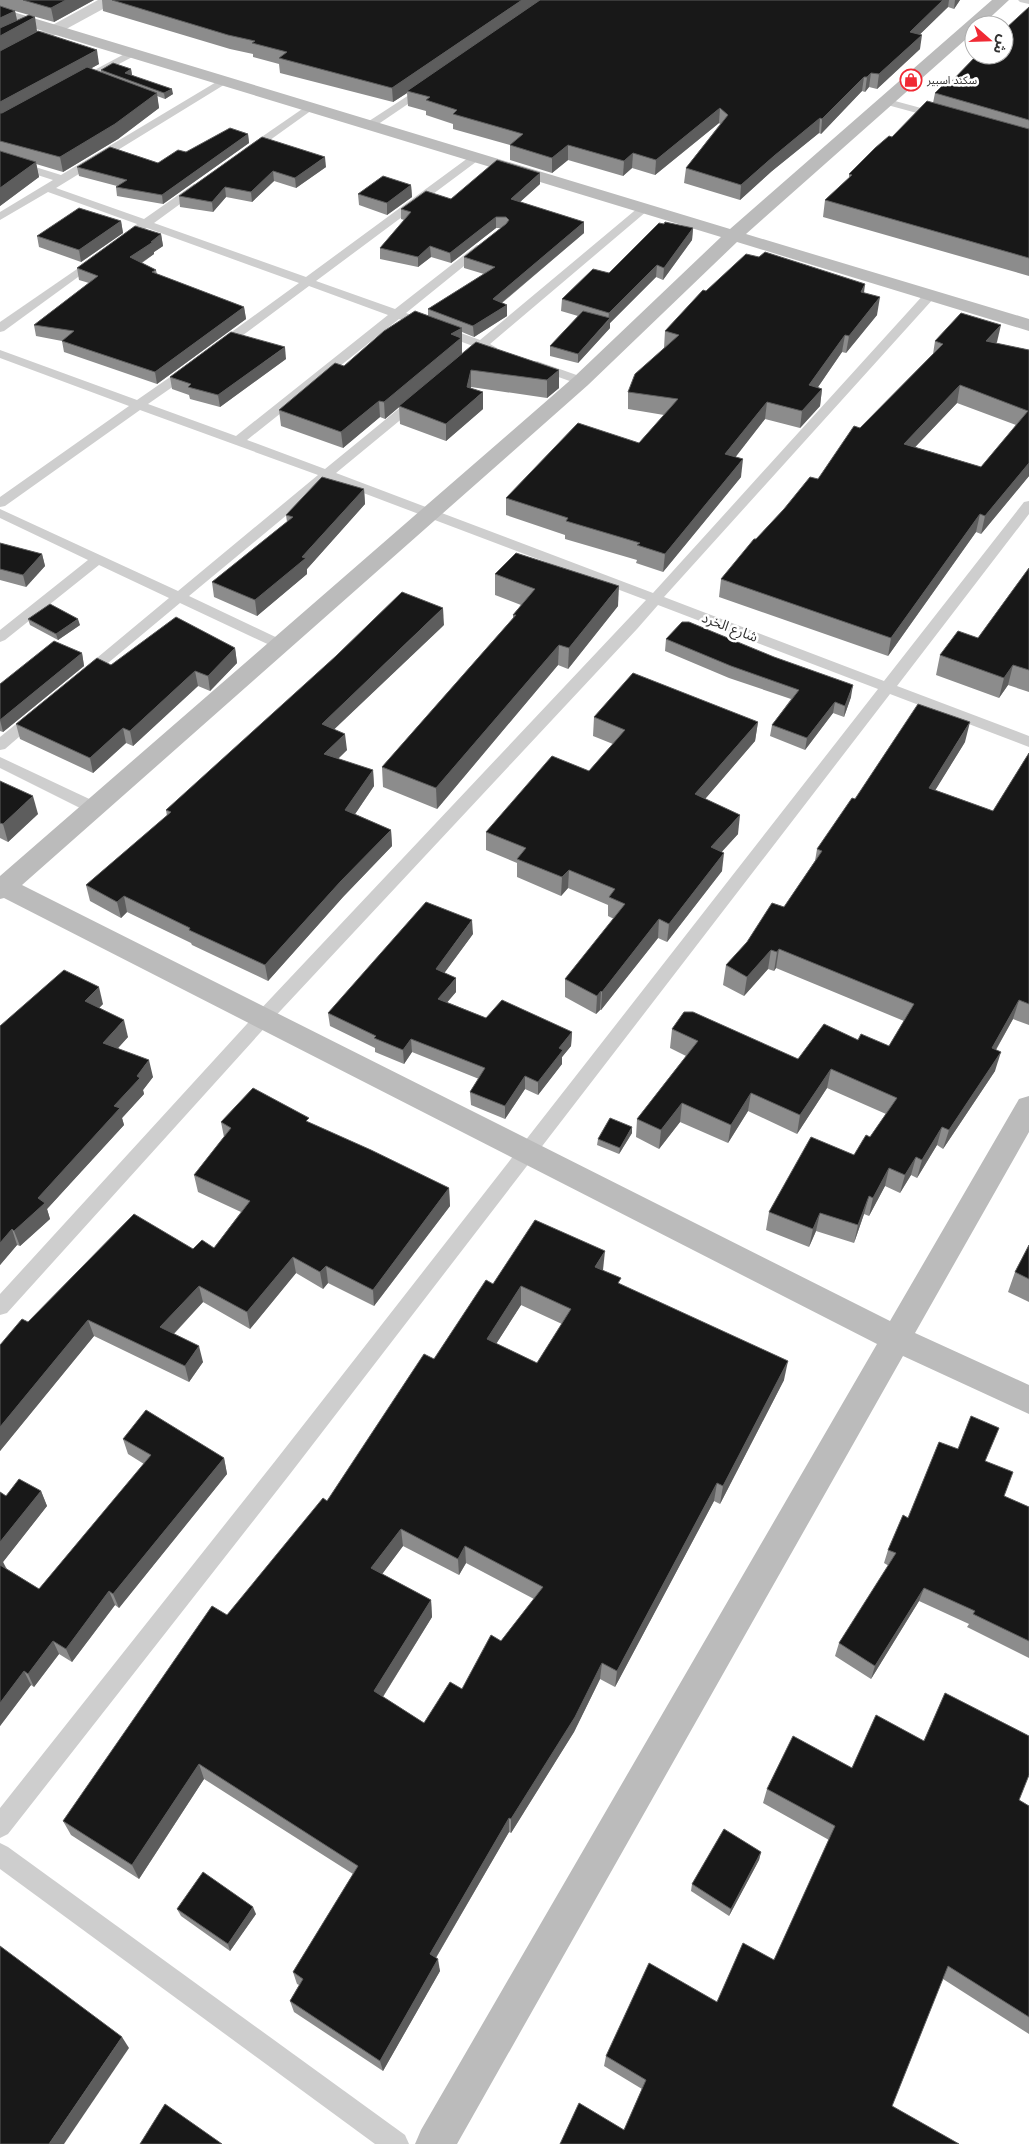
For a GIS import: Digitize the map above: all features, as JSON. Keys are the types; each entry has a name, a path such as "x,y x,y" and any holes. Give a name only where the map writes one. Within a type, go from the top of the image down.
{"street":[{"path":"0,60 109,0"},
{"path":"1001,0 734,235 581,381 281,645 1,887 897,1339 1029,1400"},
{"path":"0,13 308,108 370,125 1029,325"},
{"path":"435,2144 1029,1107"}],"lane":[{"path":"1023,0 1029,2"},
{"path":"16,32 33,23"},
{"path":"70,86 132,53"},
{"path":"87,76 105,83"},
{"path":"0,217 172,107 223,81"},
{"path":"370,125 434,82"},
{"path":"884,101 948,119"},
{"path":"239,158 308,108"},
{"path":"0,503 140,405 476,157"},
{"path":"0,159 62,179"},
{"path":"129,235 208,180"},
{"path":"47,188 500,352"},
{"path":"460,364 643,209"},
{"path":"238,442 494,237"},
{"path":"0,328 105,253"},
{"path":"0,1307 264,1018 632,626 930,295"},
{"name":"شارع الخرد","path":"0,354 432,513 1029,742"},
{"path":"527,361 581,381"},
{"path":"75,684 329,475 423,394"},
{"path":"0,1826 284,1467 526,1152 1029,505"},
{"path":"0,513 281,645"},
{"path":"0,637 98,559"},
{"path":"0,745 45,708"},
{"path":"0,762 94,808"},
{"path":"0,1855 396,2144"}],"building":[{"path":"23,0 66,0 51,8"},
{"path":"112,0 522,0 392,88 279,58 287,52"},
{"path":"540,0 943,0 910,32 922,35 879,74 871,73 864,77 822,119 820,118 741,185 686,168 728,115 720,108 656,160 633,153 624,161 568,145 552,158 510,145 523,134 453,114 457,110 426,100 430,97 407,91"},
{"path":"0,6 15,11 0,18"},
{"path":"1029,7 1029,120 935,93 946,82 950,83 967,65 1014,65 1014,21"},
{"path":"29,15 35,17 0,36 0,28"},
{"path":"38,31 97,50 0,102 0,51"},
{"path":"113,63 131,69 125,73 172,89 164,93 101,70"},
{"path":"87,67 157,93 115,124 60,157 0,141 0,113"},
{"path":"927,101 1029,129 1029,258 825,200 852,175 849,174 875,148 889,136 892,137"},
{"path":"230,128 248,134 162,195 116,187 127,180 77,167 110,147 158,163 178,150 186,152"},
{"path":"262,137 325,157 295,178 273,171 251,192 225,187 212,202 179,196"},
{"path":"0,151 36,162 0,188"},
{"path":"497,160 540,173 511,199 584,222 493,299 507,305 473,326 428,309 495,267 464,257 506,224 509,220 506,217 496,217 450,253 430,246 418,257 380,248 411,212 401,209 426,191 451,199"},
{"path":"383,176 411,185 387,203 358,194"},
{"path":"79,208 121,221 79,250 37,236"},
{"path":"665,222 693,228 664,268 657,265 609,313 562,299 593,269 609,273 659,223 664,224"},
{"path":"135,226 161,234 151,242 153,242 130,257 156,270 152,272 244,307 155,372 62,341 74,331 34,325 98,276 77,268"},
{"path":"765,252 865,284 861,292 880,297 849,336 845,335 809,385 822,389 802,411 767,402 725,454 743,459 665,554 637,545 640,543 566,521 568,518 506,498 578,423 639,443 678,399 628,392 635,374 679,335 665,331 703,290 706,291 746,254 759,257"},
{"path":"415,311 462,328 451,334 461,338 384,402 379,401 341,432 279,410 335,363 344,366 384,331"},
{"path":"583,311 610,318 578,354 550,346"},
{"path":"961,313 1001,325 986,341 1029,350 1029,463 985,516 980,514 891,638 721,579 810,477 818,479 854,426 860,428 943,344 935,341","holes":["960,385 1028,411 981,467 904,444"]},
{"path":"231,332 285,347 218,395 188,387 191,384 170,377"},
{"path":"476,342 559,370 547,380 471,370 467,387 483,392 446,424 399,406"},
{"path":"322,477 364,489 302,557 306,558 255,600 212,582 293,517 286,515"},
{"path":"0,543 42,554 23,575 0,569"},
{"path":"516,553 619,586 569,648 559,645 436,788 382,767 516,615 513,615 535,589 495,574"},
{"path":"1029,568 1029,670 1013,665 1004,678 940,655 958,631 978,638"},
{"path":"402,592 443,608 322,724 345,734 324,754 373,770 345,810 391,830 341,881 265,965 189,930 190,928 124,896 117,902 86,885 171,812 166,810 336,656"},
{"path":"50,604 78,619 56,634 28,619"},
{"path":"176,617 235,648 208,676 195,671 130,731 123,728 90,758 16,724 97,658 111,665"},
{"path":"682,622 689,622 774,657 853,685 845,706 835,702 807,738 772,725 799,690 731,666 666,639"},
{"path":"54,641 82,653 0,720 0,684"},
{"path":"633,673 758,722 695,794 740,815 711,847 724,853 669,924 659,919 597,996 565,979 625,904 609,897 615,889 569,870 562,877 517,859 526,848 486,832 552,756 589,771 625,730 594,717"},
{"path":"918,704 970,722 929,788 993,811 1029,753 1029,1004 1019,1000 992,1048 1001,1052 949,1130 942,1127 922,1160 916,1157 905,1175 889,1168 873,1198 869,1196 858,1225 820,1213 813,1229 769,1212 811,1137 854,1155 866,1135 870,1137 897,1098 831,1069 800,1115 751,1093 731,1125 682,1103 661,1130 637,1119 698,1041 672,1029 684,1012 693,1012 798,1059 824,1024 858,1040 861,1034 889,1046 914,1004 779,949 777,952 771,950 747,977 726,965 747,942 772,903 784,907 822,851 817,849 852,798 855,799"},
{"path":"0,781 33,796 3,824 0,823"},
{"path":"426,902 472,920 436,969 456,978 438,999 486,1018 502,1000 572,1032 559,1048 563,1050 538,1082 525,1076 505,1106 470,1092 485,1068 411,1039 403,1050 374,1038 376,1036 328,1013"},
{"path":"64,970 99,987 85,1001 124,1020 103,1043 149,1060 137,1076 140,1078 114,1106 120,1108 38,1198 45,1203 14,1231 12,1229 0,1243 0,1026"},
{"path":"253,1088 309,1118 306,1121 449,1188 373,1290 326,1266 320,1272 293,1257 247,1312 199,1286 160,1327 199,1346 185,1366 88,1320 0,1427 0,1345 22,1319 28,1322 134,1214 193,1249 202,1240 214,1248 250,1201 194,1175 231,1128 221,1122"},
{"path":"610,1118 632,1127 620,1148 598,1139"},
{"path":"535,1220 605,1251 595,1267 621,1278 618,1283 788,1361 723,1486 717,1483 617,1671 602,1663 575,1717 511,1819 509,1818 430,1954 438,1959 380,2061 290,2001 303,1979 293,1972 358,1866 199,1764 132,1865 63,1821 212,1606 227,1615 323,1498 327,1501 424,1354 434,1359 486,1280 493,1284","holes":["521,1286 571,1309 537,1363 487,1339","401,1529 458,1559 465,1546 543,1587 501,1641 491,1635 462,1689 450,1682 424,1723 374,1691 431,1600 371,1568"]},
{"path":"1029,1245 1029,1279 1015,1272"},
{"path":"146,1410 224,1458 113,1594 109,1591 66,1649 53,1641 28,1674 24,1671 0,1703 0,1565 39,1589 151,1455 123,1439"},
{"path":"971,1416 999,1428 985,1461 1013,1472 1004,1496 1029,1507 1029,1641 973,1614 975,1611 924,1588 875,1666 839,1643 896,1553 888,1550 903,1515 908,1518 939,1442 958,1449"},
{"path":"19,1479 41,1491 0,1542 0,1492 6,1496"},
{"path":"945,1693 1029,1736 1029,1775 1019,1800 1029,1806 1029,2017 948,1966 892,2106 959,2144 560,2144 579,2103 624,2130 646,2080 606,2056 649,1963 717,2002 743,1943 774,1960 835,1826 767,1789 793,1736 852,1768 876,1715 924,1741"},
{"path":"724,1829 761,1852 731,1909 692,1884"},
{"path":"203,1872 253,1907 228,1944 177,1909"},
{"path":"0,1946 122,2037 49,2144 0,2144"},
{"path":"165,2104 222,2144 140,2144"}],"place":[{"name":"سكند اسبير","path":"911,80"}]}
